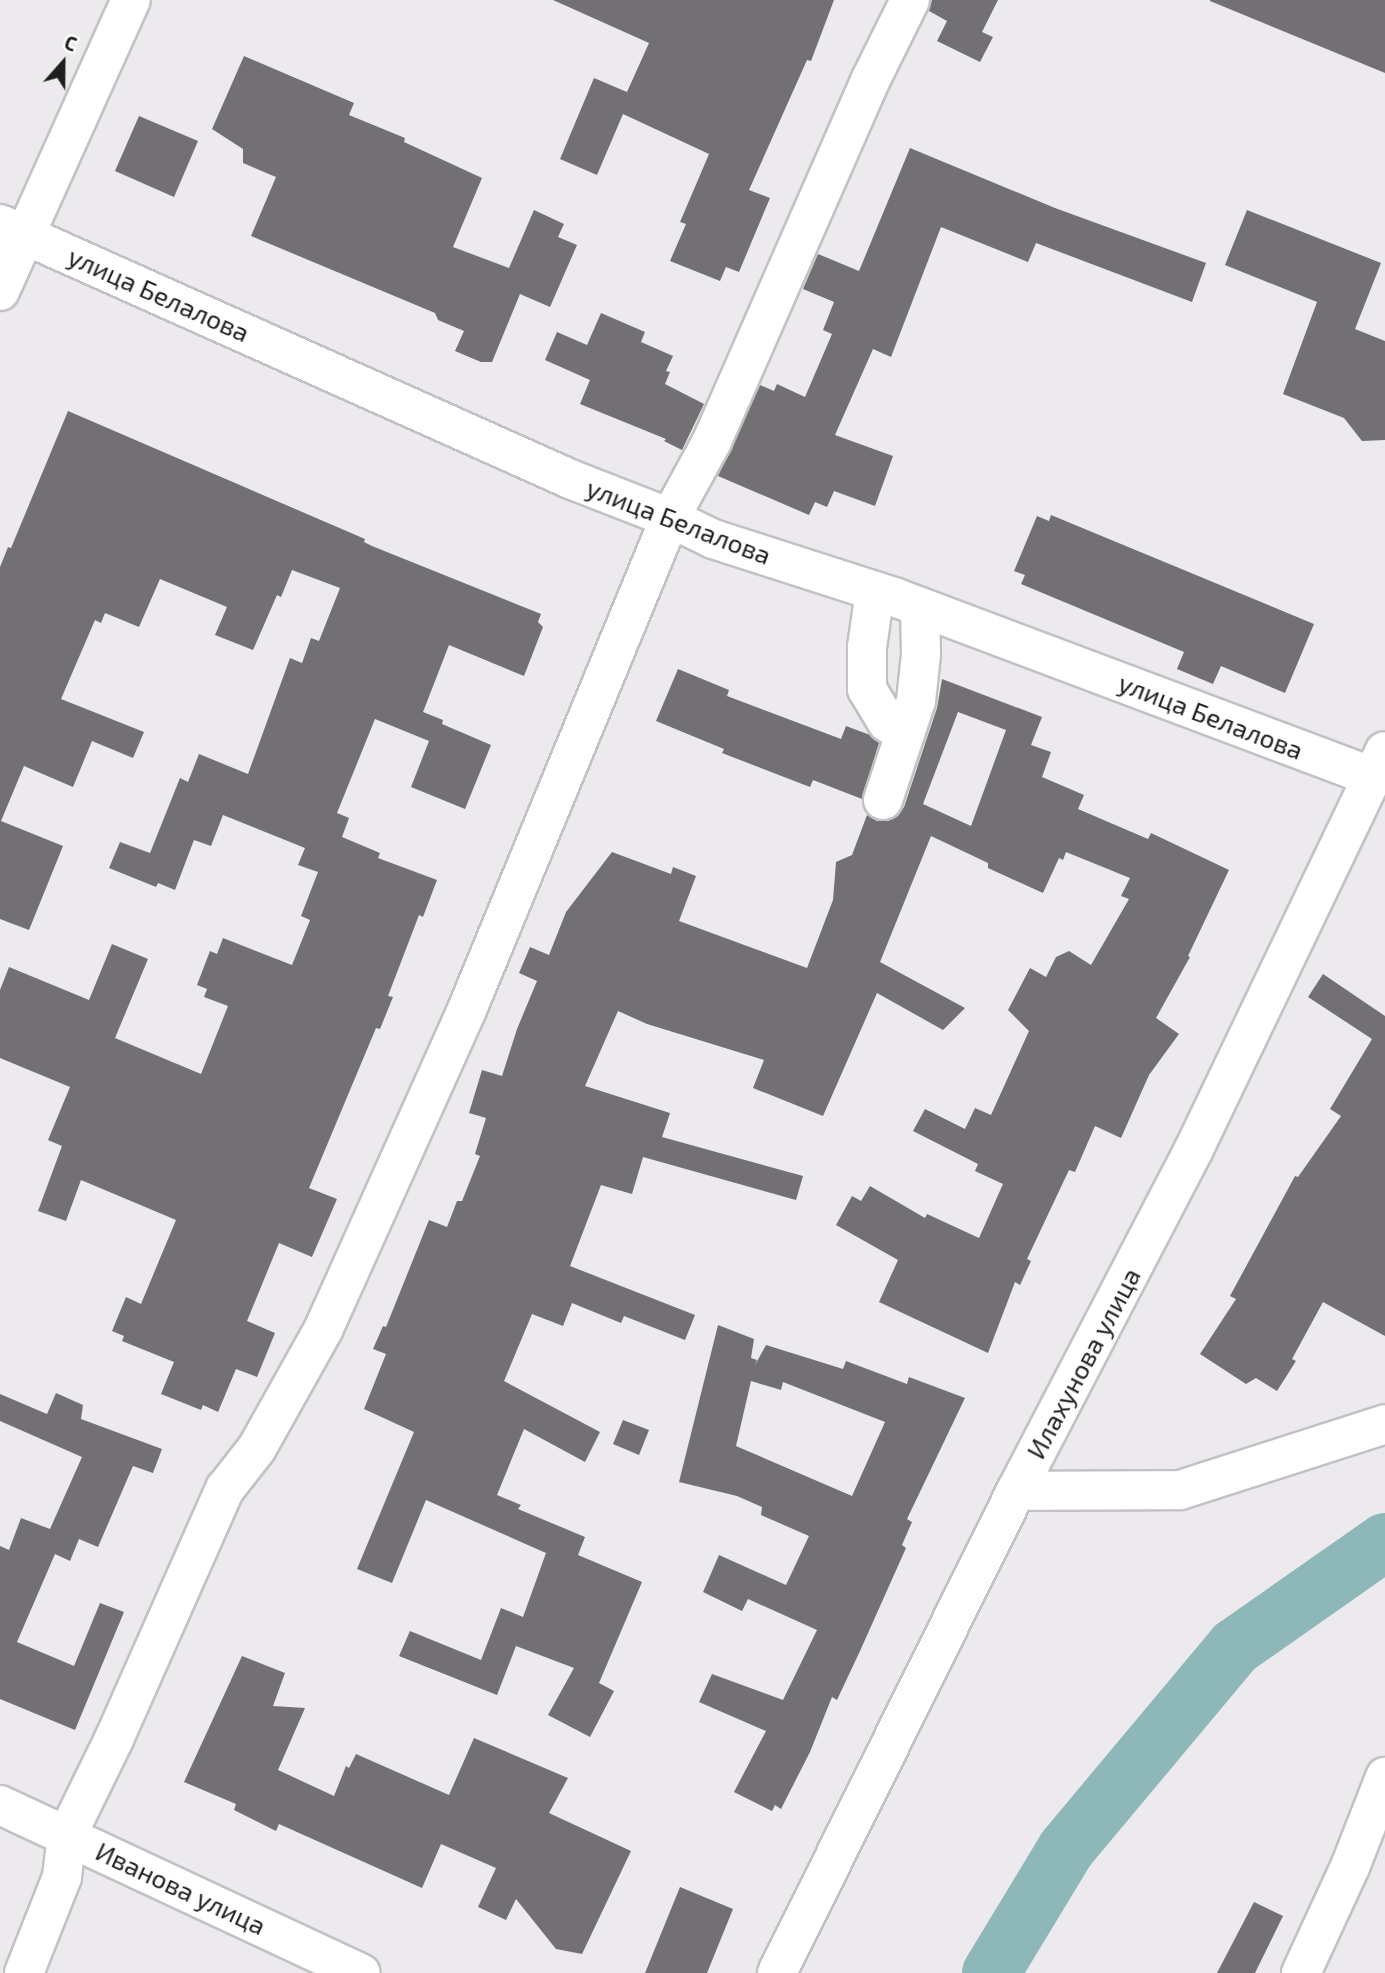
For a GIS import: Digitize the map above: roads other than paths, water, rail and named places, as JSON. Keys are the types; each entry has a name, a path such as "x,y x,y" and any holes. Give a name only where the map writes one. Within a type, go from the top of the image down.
{"street":[{"path":"0,291 13,229 131,0"},
{"path":"24,1973 62,1877 67,1835 114,1739 225,1489 257,1448 317,1340 385,1194 526,870 670,518 712,441 871,79 910,0"},
{"name":"улица Белалова","path":"13,229 570,479 670,518 713,539 875,591 1379,764"},
{"path":"875,591 867,647 867,689 887,722 905,735"},
{"path":"883,800 918,689 921,654 920,607"},
{"name":"Илахунова улица","path":"777,1973 1016,1491 1194,1149 1379,764"},
{"path":"1016,1491 1180,1490 1385,1424"},
{"path":"1301,1973 1350,1867 1384,1782"},
{"name":"Иванова улица","path":"0,1805 361,1973"}],"waterway":[{"path":"991,1973 1066,1849 1235,1647 1385,1542"}]}
